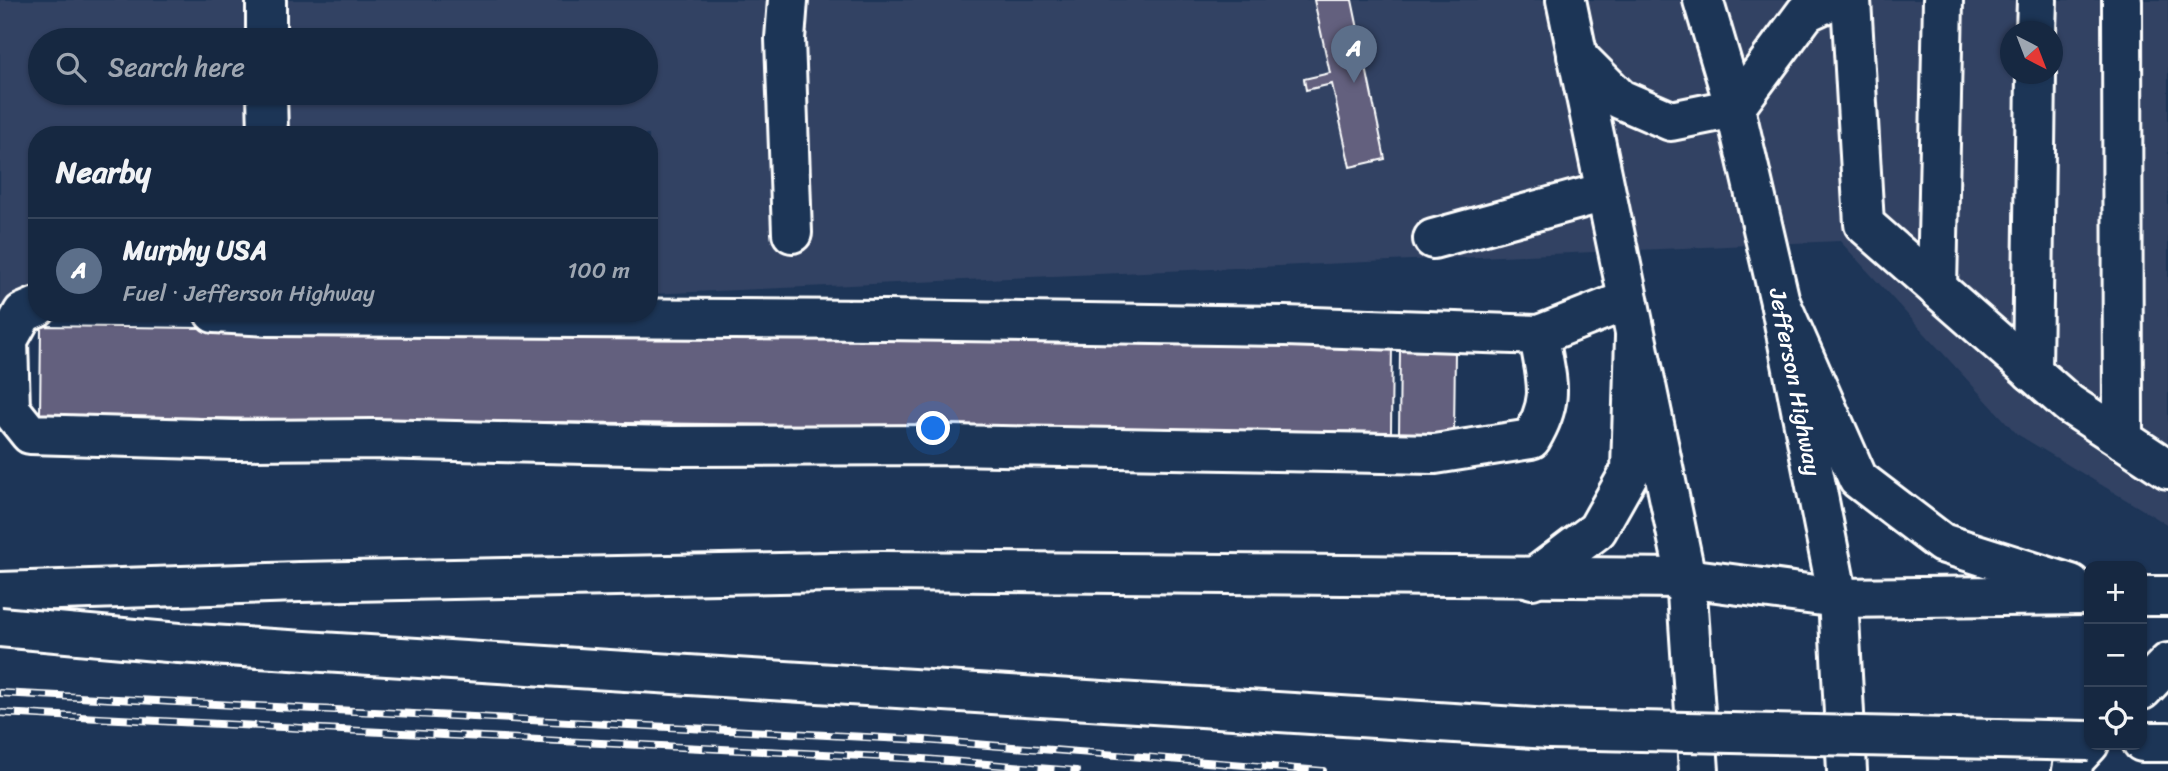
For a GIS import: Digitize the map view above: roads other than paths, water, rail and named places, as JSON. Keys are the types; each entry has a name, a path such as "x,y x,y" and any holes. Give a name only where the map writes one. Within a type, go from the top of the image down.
{"main road":[{"path":"266,0 266,28"},
{"path":"788,0 785,39 792,233"},
{"path":"1566,0 1686,579 1699,771"},
{"name":"Jefferson Highway","path":"1703,0 1735,108 1780,302 1838,598 1847,771"},
{"path":"1577,56 1620,99 1671,121 1735,108 1807,12 1832,0"},
{"path":"1851,0 1864,224 2069,404 2168,469"},
{"path":"1937,288 1943,0"},
{"path":"2036,21 2037,0"},
{"path":"2122,0 2123,440"},
{"path":"2032,372 2036,84"},
{"path":"267,105 268,126"},
{"path":"1433,239 1605,191"},
{"path":"1780,302 1858,479 1942,543 2084,590"},
{"path":"28,311 23,313 8,340 10,409 30,434 234,440 373,439 672,446 951,445 1435,454 1531,439 1545,416 1549,396 1539,335"},
{"path":"658,319 1271,326 1539,335 1632,319"},
{"path":"1532,579 1597,530 1632,470 1632,319"},
{"path":"0,592 299,582 881,571 1686,579 1838,598 2084,592"},
{"path":"2147,596 2168,597"},
{"path":"0,626 179,643 1550,729 2084,743"},
{"path":"2145,687 2168,663"},
{"path":"2147,742 2168,743"},
{"path":"2072,771 2074,760 2084,749"}],"railway":[{"path":"0,693 924,740 1323,771"},
{"path":"0,713 923,759 1076,771"}],"place":[{"name":"Murphy USA","path":"1354,83"}]}
